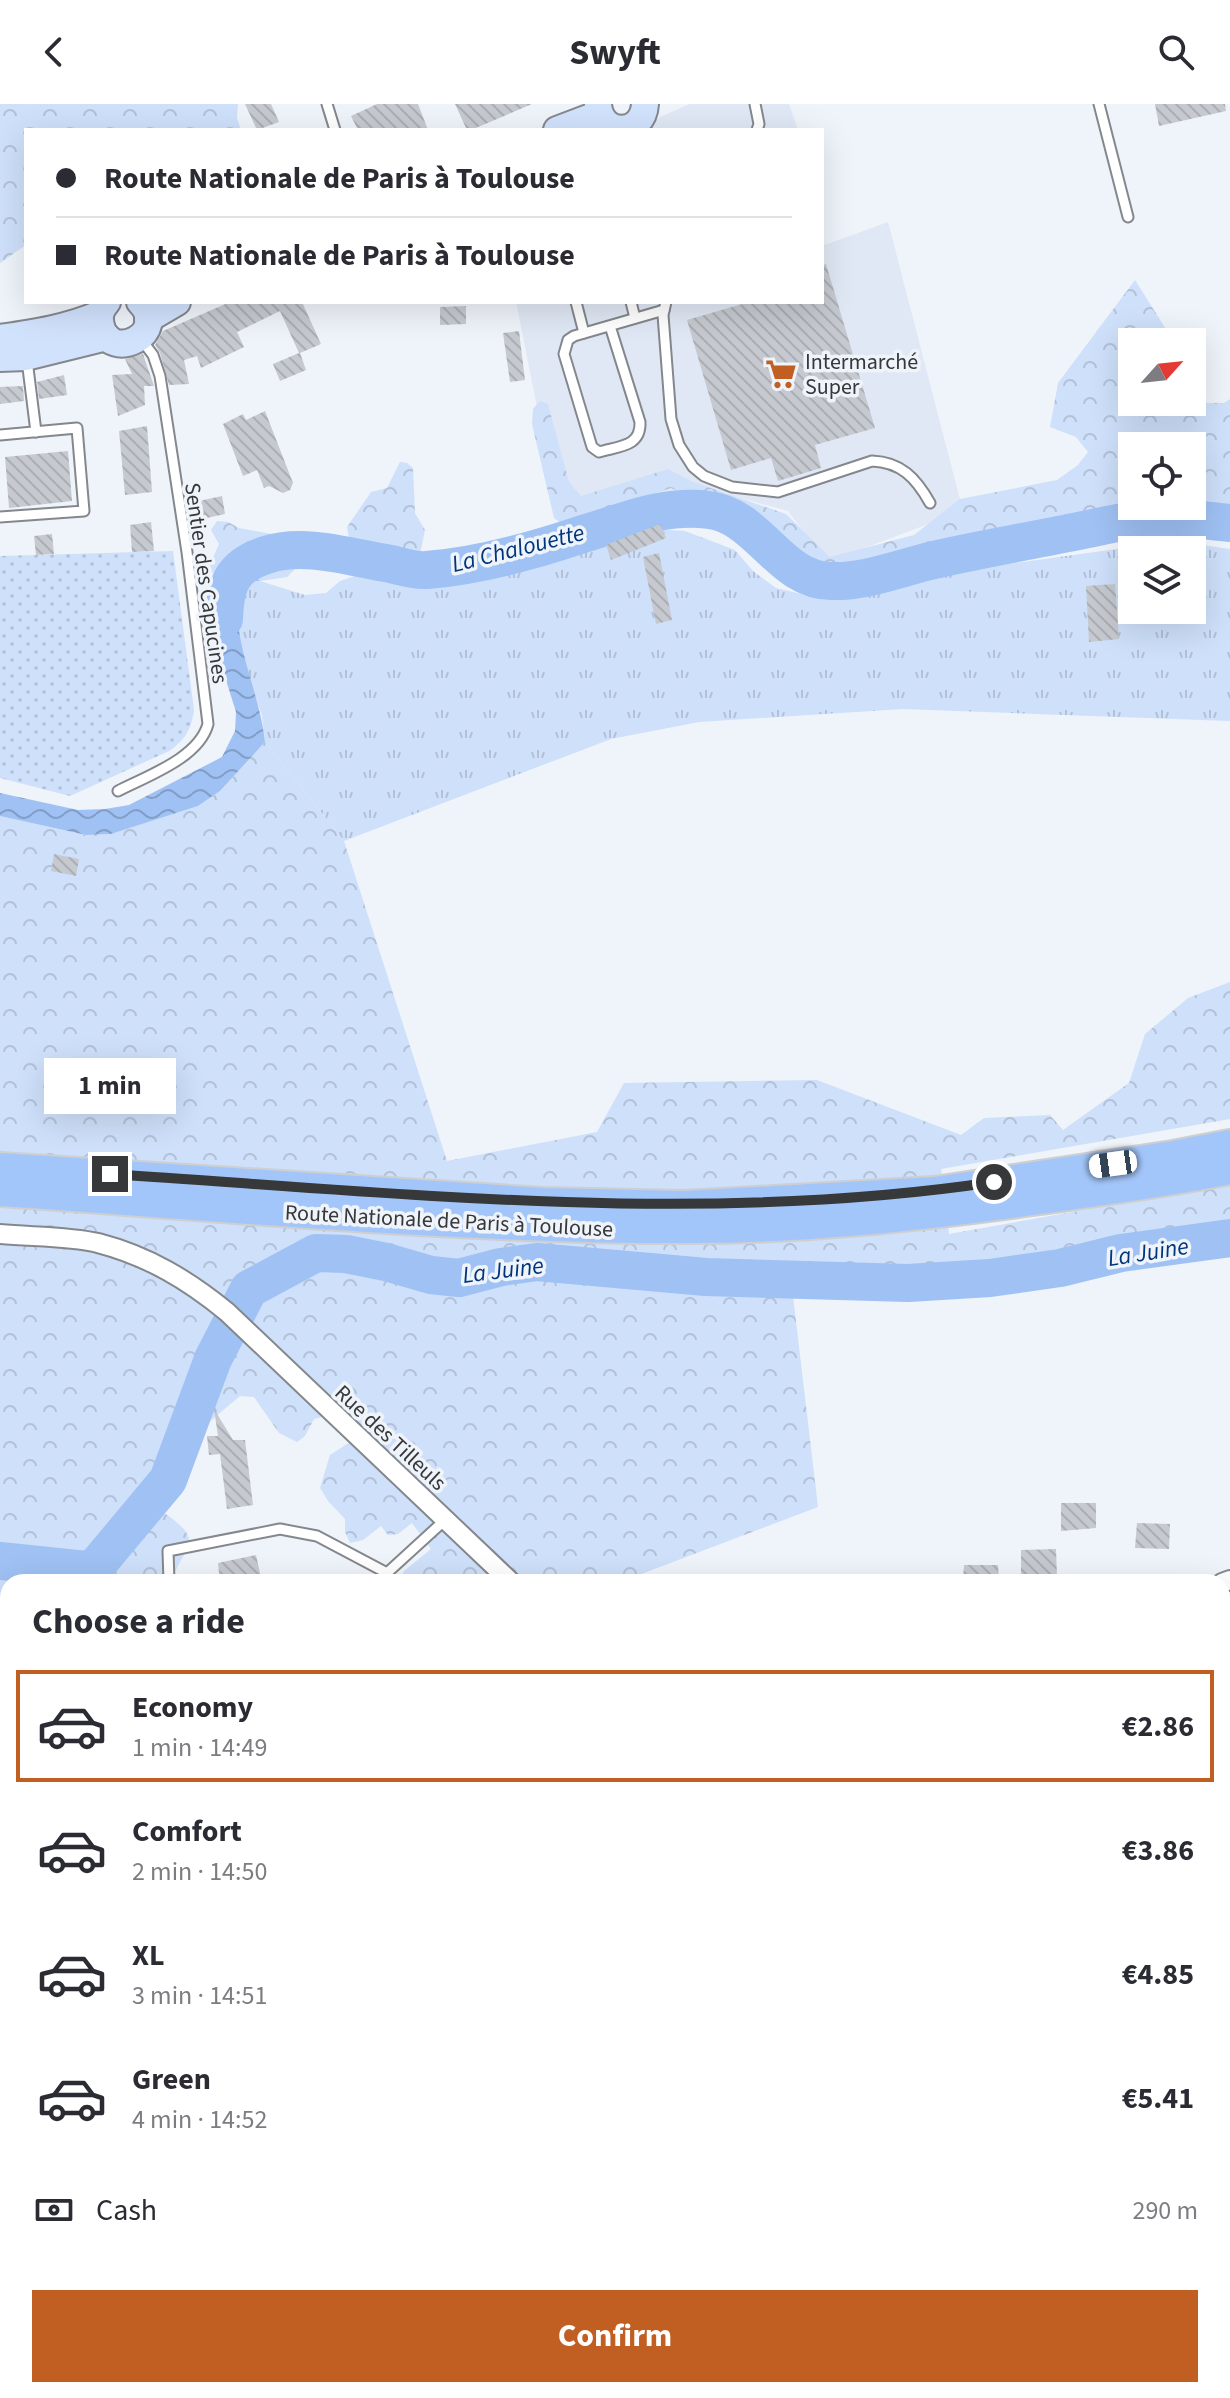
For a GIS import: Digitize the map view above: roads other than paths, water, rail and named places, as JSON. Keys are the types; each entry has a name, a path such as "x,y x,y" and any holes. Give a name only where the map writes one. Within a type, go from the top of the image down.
{"main road":[{"path":"630,128 641,120 645,104"},
{"path":"561,128 599,109 611,127 620,128"},
{"path":"0,358 81,322 104,318 120,343 143,320 173,304"},
{"path":"0,338 32,345"},
{"name":"Route Nationale de Paris à Toulouse","path":"0,1167 543,1202 685,1205 935,1191 1230,1144"},
{"name":"Route Nationale de Paris à Toulouse","path":"0,1192 529,1227 678,1230 809,1226 939,1214 1182,1180 1230,1170"}],"street":[{"name":"Rue des Tilleuls","path":"0,1234 96,1243 158,1264 224,1309 502,1574"}],"lane":[{"path":"327,104 334,128"},
{"path":"755,104 761,128"},
{"path":"1099,104 1128,217"},
{"path":"577,304 584,333"},
{"path":"632,304 635,318"},
{"path":"610,326 640,422 640,432 634,441 599,452 592,447 564,354 568,340 665,306 671,419 679,445 693,467 704,476 732,487 778,492 872,461 888,461 912,477 930,503"},
{"name":"Sentier des Capucines","path":"118,791 185,754 205,734 208,724 187,552 160,376 143,320"},
{"path":"32,345 36,432"},
{"path":"0,435 77,428 84,511 0,517"},
{"path":"389,1574 445,1520"},
{"path":"169,1574 168,1551 280,1529 317,1536 381,1574"}],"water":[{"path":"228,570 251,574 260,581 250,581 238,592 237,612 265,742 220,791 198,806 111,834 86,835 0,816 0,793 78,810 129,805 222,757 235,731 236,712 212,620 215,574"}],"waterway":[{"name":"La Chalouette","path":"224,619 228,587 238,571 254,560 281,551 345,555 427,570 505,557 644,515 676,510 709,510 727,515 756,535 797,571 831,581 872,577 954,555 1131,520 1170,517 1230,523"},
{"name":"La Juine","path":"0,1561 86,1570 97,1565 168,1480 213,1359 249,1289 316,1253 346,1254 431,1275 459,1278 537,1262 706,1277 908,1283 990,1278 1060,1268 1121,1253 1230,1238"}],"place":[{"name":"Intermarché Super","path":"781,374"}]}
